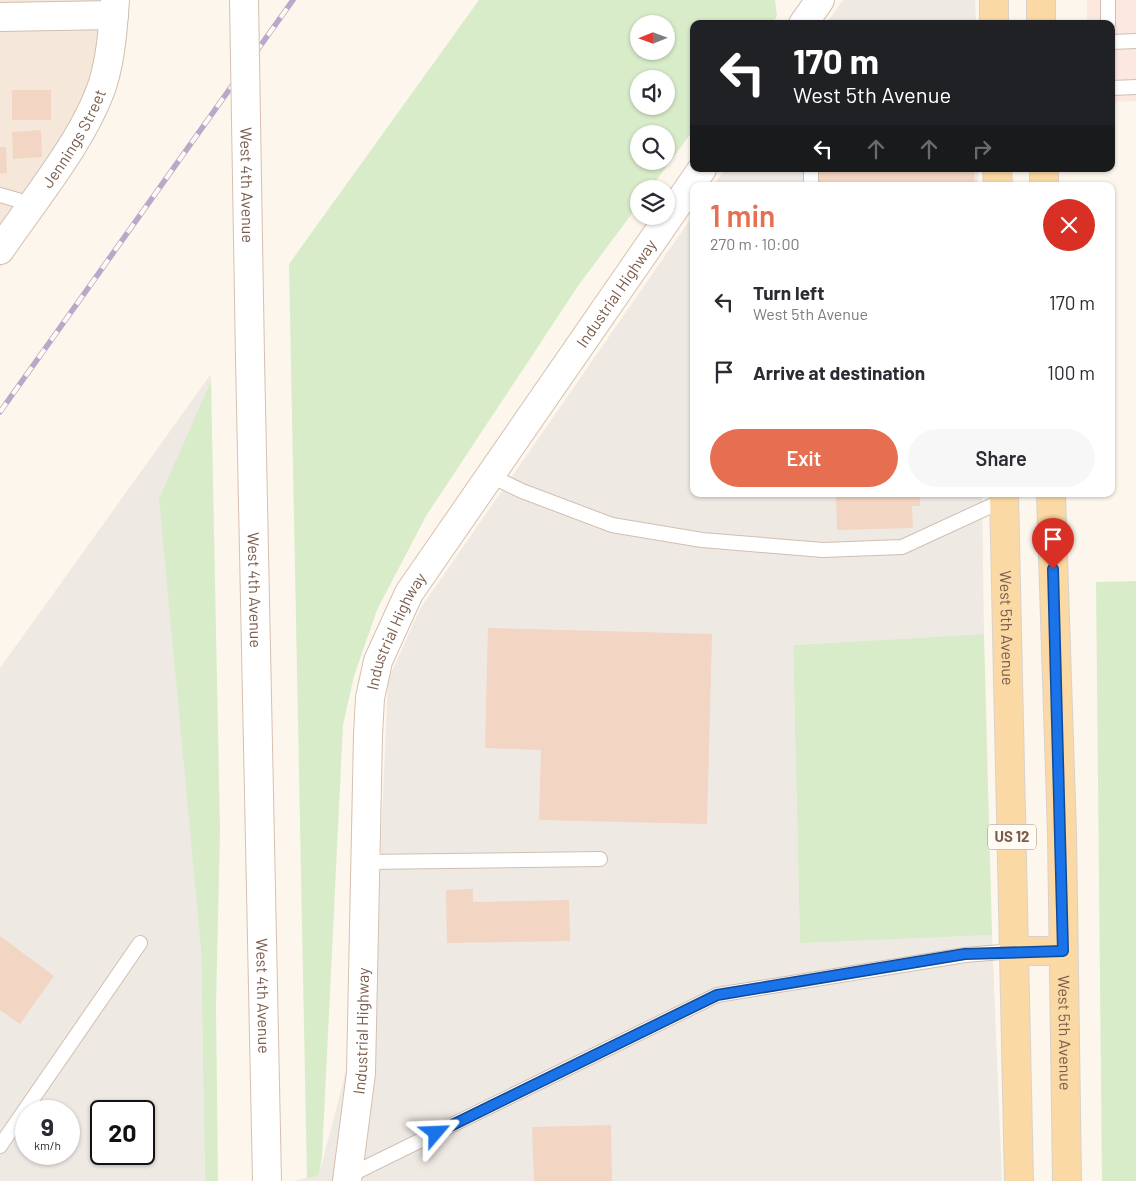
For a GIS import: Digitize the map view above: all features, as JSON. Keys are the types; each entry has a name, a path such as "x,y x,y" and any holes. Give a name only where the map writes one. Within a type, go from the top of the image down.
{"main road":[{"path":"994,0 994,20"},
{"path":"1041,0 1041,20"},
{"name":"West 5th Avenue","path":"1004,497 1019,1181"},
{"name":"West 5th Avenue","path":"1051,497 1067,1181"},
{"path":"1014,951 1063,951"}],"street":[{"name":"West 4th Avenue","path":"244,0 267,1181"},
{"path":"0,17 114,7"},
{"name":"Jennings Street","path":"0,250 81,132 95,103 108,63 114,7"},
{"name":"Industrial Highway","path":"347,1179 361,1073 370,698 378,661 409,593 489,474 690,186"}],"lane":[{"path":"1108,0 1108,20"},
{"path":"1115,42 1136,41"},
{"path":"1115,88 1136,87"},
{"path":"0,195 31,204"},
{"path":"489,474 522,491 612,525 702,540 823,550 902,547 1004,497"},
{"path":"365,862 600,859"},
{"path":"0,1146 140,943"},
{"path":"347,1179 717,995 965,954 1014,951"}],"shaded area":[{"path":"0,0 105,0 104,38 83,104 96,135 0,268"},
{"path":"843,0 975,0 976,20 829,20"},
{"path":"1087,0 1136,0 1136,101 1115,102 1115,20 1087,20"},
{"path":"723,172 978,172 978,182 716,182"},
{"path":"690,220 690,497 982,497 984,634 793,645 800,942 992,935 1002,1181 293,1181 319,1175 376,955 388,680 420,609"},
{"path":"211,374 201,948 205,1181 0,1181 0,668"}],"green space":[{"path":"479,0 775,0 777,16 774,20 690,20 690,134 675,155 675,125 630,125 630,170 664,170 657,180 630,180 630,216 578,286 426,516 377,610 354,676 343,725 322,1157 319,1175 307,1179 289,264"},
{"path":"211,381 220,831 216,1005 218,1181 205,1181 201,948 159,499"},
{"path":"1136,581 1136,1181 1102,1181 1096,582"},
{"path":"984,634 992,935 800,943 793,645"}],"building":[{"path":"12,90 51,90 51,120 12,120"},
{"path":"41,130 42,157 13,159 12,132"},
{"path":"0,147 6,147 7,173 0,174"},
{"path":"815,172 974,172 975,182 816,182"},
{"path":"836,497 920,497 920,506 912,506 913,528 837,530"},
{"path":"488,628 712,634 707,824 539,820 541,750 485,748"},
{"path":"473,889 473,902 569,900 570,941 447,943 446,890"},
{"path":"0,936 54,976 20,1024 0,1010"},
{"path":"611,1125 612,1181 534,1181 532,1127"}],"railway":[{"path":"0,412 293,0"}],"route":[{"path":"436,1133 717,995 965,954 1063,951 1062,834 1053,569"}]}
